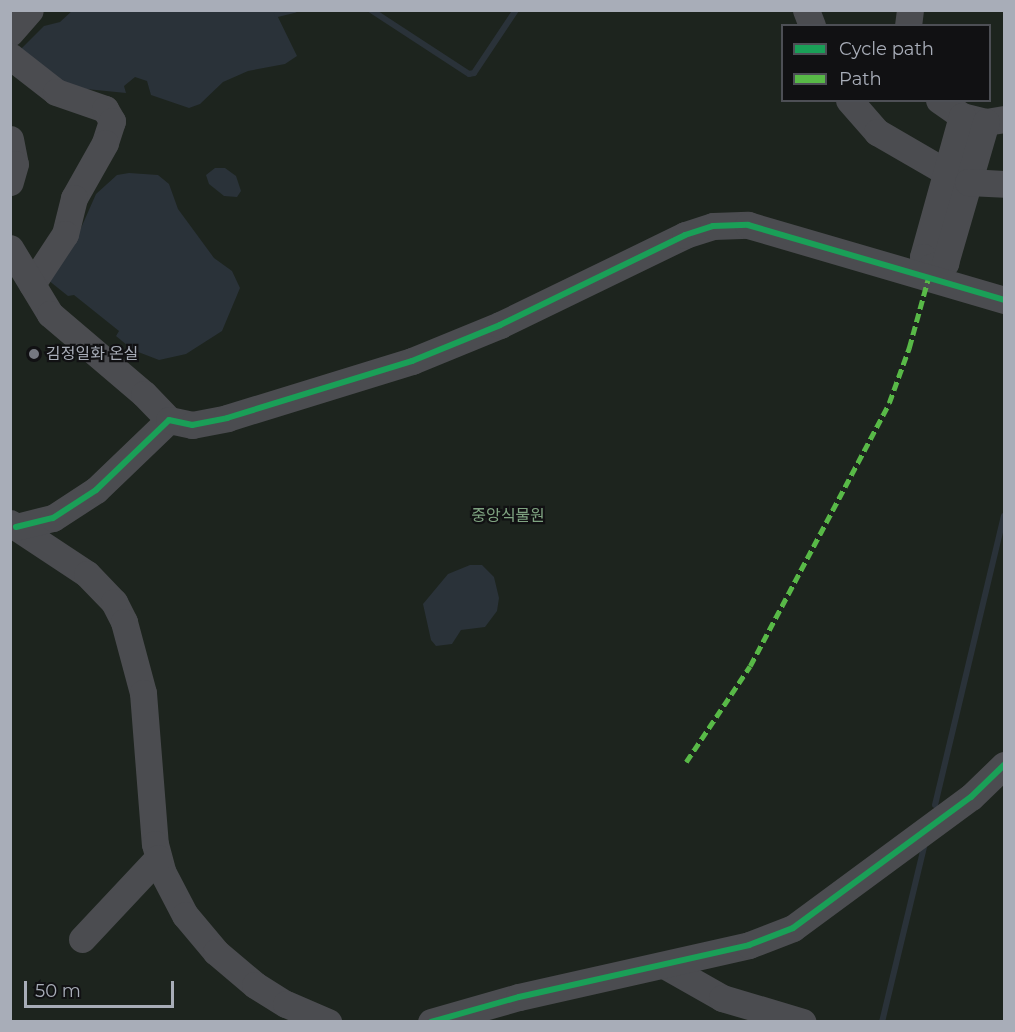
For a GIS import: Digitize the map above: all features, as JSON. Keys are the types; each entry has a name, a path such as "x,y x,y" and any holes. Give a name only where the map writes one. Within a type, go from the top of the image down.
{"street":[{"path":"10,33 30,10"},
{"path":"10,56 56,92 105,109 112,122 105,143 74,198 60,242 32,284"},
{"path":"851,102 877,132 957,177 1005,184"},
{"path":"929,273 945,263 957,177 984,119 944,102"},
{"path":"10,139 15,164 10,182"},
{"path":"10,248 50,315 144,394 169,420 192,425 227,418 412,361 500,325 685,235 713,226 748,225 929,273 1005,300"},
{"path":"13,525 53,518 96,490 169,420"},
{"path":"13,525 87,574 114,603 124,622 143,693 158,858 185,915 216,952 286,1005 328,1022"},
{"path":"431,1022 519,997 749,945 793,928 962,804 1005,765"},
{"path":"82,939 158,858"},
{"path":"664,965 722,998 803,1022"}],"green space":[{"name":"중앙식물원","path":"10,11 1004,11 1004,1021 11,1021"}],"shaded area":[{"path":"73,10 275,11 297,56 285,64 248,71 223,82 200,104 189,108 151,95 147,81 135,77 124,86 126,93 66,87 18,52 44,26 60,22"},
{"path":"215,168 225,168 236,176 241,191 237,197 224,196 209,184 206,175"},
{"path":"129,173 158,175 169,184 178,209 214,258 232,271 240,288 222,331 186,354 159,360 133,350 116,336 119,331 74,295 68,296 48,280 77,237 96,194 117,175"},
{"path":"470,565 482,565 494,577 499,598 497,611 485,627 461,630 452,644 436,646 431,640 423,604 448,574"}],"waterway":[{"path":"277,14 295,10"},
{"path":"371,10 469,74 474,73 516,10"},
{"path":"935,805 1004,516"},
{"path":"882,1022 924,847"}],"marked path":[{"path":"686,762 750,666 889,403 909,348 928,279"}],"cycle path":[{"path":"16,527 53,518 96,490 169,420 192,425 227,418 412,361 500,325 685,235 713,226 748,225 1004,300"},
{"path":"431,1022 519,997 749,945 793,928 971,797 1004,765"}],"place":[{"name":"김정일화 온실","path":"34,354"}]}
